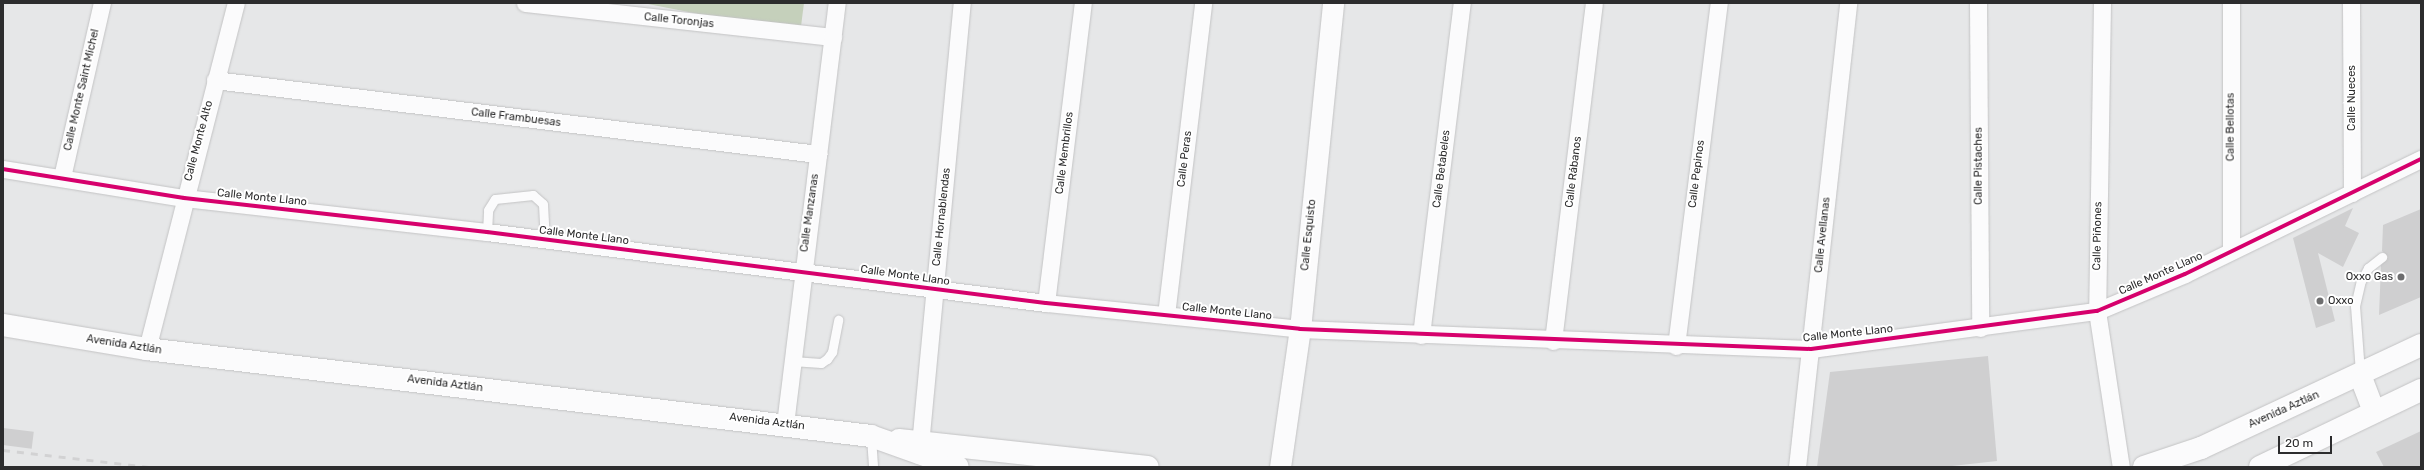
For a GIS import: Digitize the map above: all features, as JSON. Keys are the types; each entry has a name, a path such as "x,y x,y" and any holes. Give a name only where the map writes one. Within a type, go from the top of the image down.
{"main road":[{"name":"Avenida Aztlán","path":"3,325 147,349 785,424 880,438 920,448 1148,467"},
{"name":"Avenida Aztlán","path":"2144,467 2201,448 2360,375 2421,345"},
{"path":"2360,375 2374,411"},
{"path":"2260,467 2374,411 2421,390"},
{"name":"Avenida Aztlán","path":"920,448 958,467"}],"street":[{"name":"Calle Monte Saint Michel","path":"62,177 102,3"},
{"name":"Calle Monte Alto","path":"147,349 184,198 236,3"},
{"name":"Calle Toronjas","path":"525,3 590,7 833,37"},
{"name":"Calle Manzanas","path":"785,424 802,271 837,3"},
{"name":"Calle Hornablendas","path":"920,448 962,3"},
{"name":"Calle Membrillos","path":"1046,303 1083,3"},
{"name":"Calle Peras","path":"1166,315 1203,3"},
{"name":"Calle Esquisto","path":"1280,467 1300,329 1333,3"},
{"name":"Calle Betabeles","path":"1421,335 1462,3"},
{"name":"Calle Rábanos","path":"1553,341 1594,3"},
{"name":"Calle Pepinos","path":"1676,346 1718,3"},
{"name":"Calle Avellanas","path":"1796,467 1811,349 1848,3"},
{"name":"Calle Pistaches","path":"1978,3 1980,328"},
{"name":"Calle Piñones","path":"2102,3 2097,312 2121,467"},
{"name":"Calle Bellotas","path":"2231,3 2231,250"},
{"name":"Calle Nueces","path":"2351,3 2352,193"},
{"name":"Calle Frambuesas","path":"215,80 818,154"},
{"name":"Calle Monte Llano","path":"3,168 184,198 487,232 1046,303 1300,329 1676,346 1811,349 2097,312 2352,193 2421,159"}],"lane":[{"path":"487,232 488,210 495,199 533,196 543,204 545,240"},
{"path":"2360,375 2355,306 2361,281 2368,268 2382,257"},
{"path":"792,361 821,363 827,359 832,352 838,320"},
{"path":"872,467 880,438"}],"green space":[{"path":"643,3 804,3 800,34"}],"building":[{"path":"2353,208 2345,226 2359,233 2343,267 2318,253 2335,321 2316,328 2293,238"},
{"name":"Oxxo Gas","path":"2421,209 2421,297 2379,315 2381,265 2388,257 2382,251 2383,225"},
{"path":"1988,356 1997,461 1943,467 1817,467 1830,372"},
{"path":"3,428 34,432 32,449 3,445"},
{"path":"2421,431 2421,467 2384,467 2376,452"}],"railway":[{"path":"3,450 151,467"}],"cycle path":[{"path":"3,169 184,198 487,232 1046,303 1300,329 1811,349 2097,311 2185,274 2421,159"}],"place":[{"name":"Oxxo Gas","path":"2401,277"},
{"name":"Oxxo","path":"2320,301"}]}
